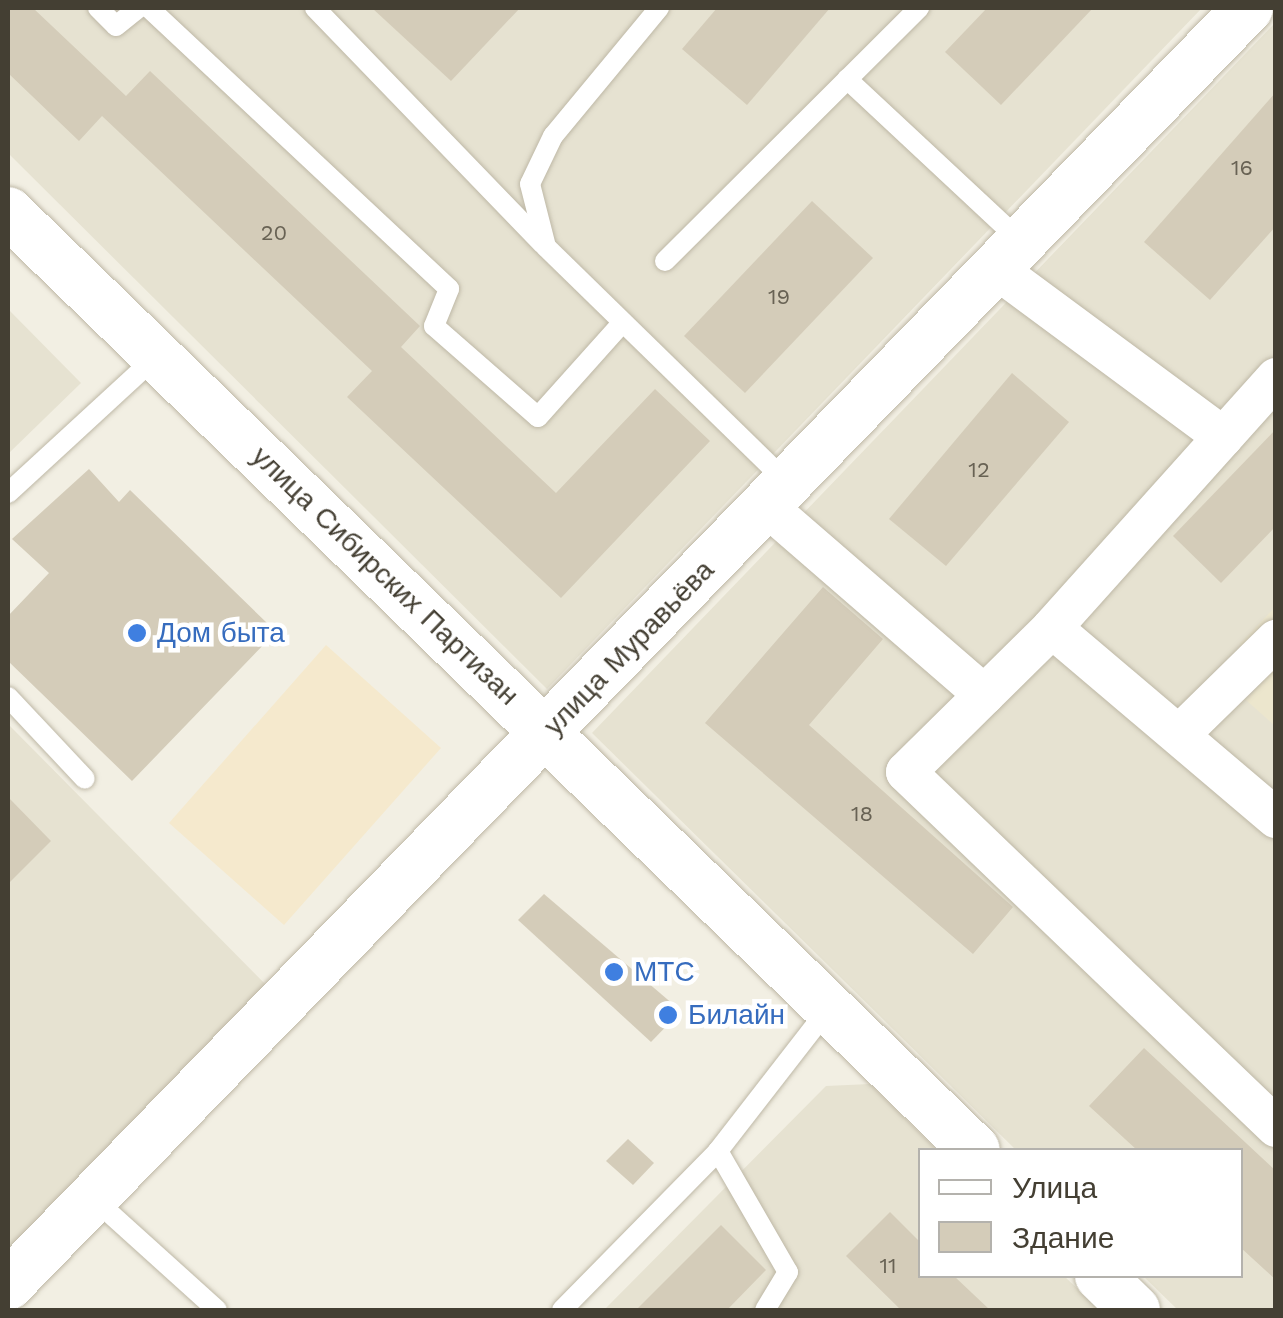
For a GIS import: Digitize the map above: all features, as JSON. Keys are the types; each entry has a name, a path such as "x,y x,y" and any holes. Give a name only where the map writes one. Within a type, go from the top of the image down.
{"street":[{"name":"улица Муравьёва","path":"8,1284 548,734 1236,12"},
{"name":"улица Сибирских Партизан","path":"8,212 973,1148"},
{"path":"1008,254 1223,436"},
{"path":"1276,378 1052,628 906,772 1276,1126"},
{"path":"776,493 984,695"},
{"path":"1052,628 1276,818"},
{"path":"1178,736 1276,640"},
{"path":"1102,1278 1135,1310"}],"lane":[{"path":"98,8 116,26 138,8"},
{"path":"150,8 449,289 434,326 538,417 624,322"},
{"path":"315,8 624,322 776,493"},
{"path":"546,247 530,184 553,136 659,8"},
{"path":"665,261 919,8"},
{"path":"847,80 1008,254"},
{"path":"8,494 157,355"},
{"path":"8,696 85,779"},
{"path":"562,1310 718,1151 830,1006"},
{"path":"718,1151 788,1272 765,1310"},
{"path":"92,1196 217,1310"}],"shaded area":[{"path":"8,8 1202,8 547,689 8,153"},
{"path":"1275,23 1275,1310 1178,1310 1145,1278 1243,1278 1243,1148 1014,1148 592,733"},
{"path":"8,309 81,383 8,454"},
{"path":"1275,607 1275,726 1246,700 1270,674 1240,644"},
{"path":"326,645 441,748 284,925 169,823"},
{"path":"8,724 269,988 8,1254"},
{"path":"870,1084 935,1148 918,1148 918,1278 1066,1278 1100,1310 604,1310 826,1086"}],"building":[{"path":"8,8 33,8 126,96 150,71 420,326 401,347 556,493 655,389 710,441 561,598 347,397 372,371 102,116 79,141 8,73"},
{"path":"372,8 520,8 451,81"},
{"path":"717,8 830,8 747,105 682,49"},
{"path":"987,8 1093,8 1001,105 945,52"},
{"path":"1276,92 1276,226 1210,300 1144,242"},
{"path":"812,201 873,258 745,393 684,336"},
{"path":"1012,373 1069,422 946,566 889,519"},
{"path":"1276,429 1276,526 1221,583 1173,536"},
{"name":"Дом быта","path":"89,469 119,502 130,490 267,623 271,637 132,781 8,661 8,616 49,573 12,539"},
{"path":"823,587 883,639 809,725 1013,907 973,954 705,723"},
{"path":"8,797 51,841 8,884"},
{"path":"544,894 681,1011 651,1042 518,920"},
{"path":"1144,1048 1276,1171 1276,1280 1243,1250 1243,1148 1135,1148 1089,1106"},
{"path":"628,1139 654,1163 633,1185 606,1161"},
{"path":"890,1212 918,1240 918,1278 956,1278 990,1310 901,1310 846,1256"},
{"path":"721,1225 766,1270 727,1310 636,1310"}],"place":[{"name":"Дом быта","path":"137,633"},
{"name":"МТС","path":"614,972"},
{"name":"Билайн","path":"668,1015"}]}
